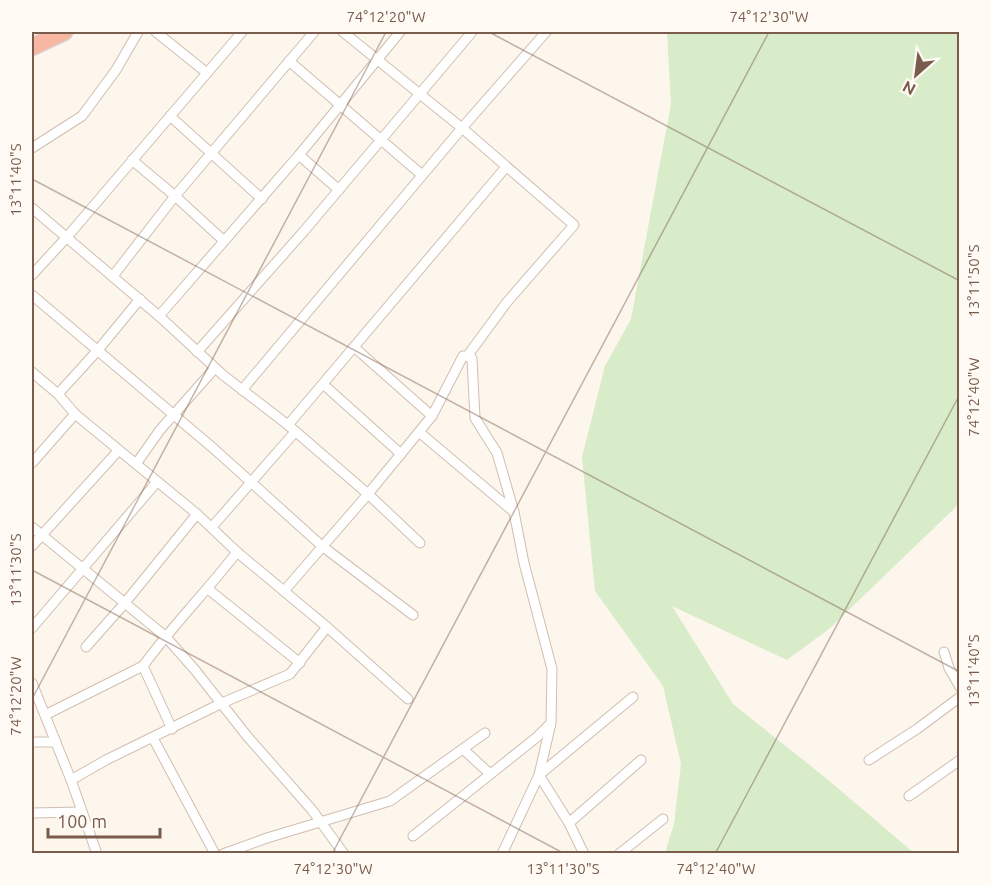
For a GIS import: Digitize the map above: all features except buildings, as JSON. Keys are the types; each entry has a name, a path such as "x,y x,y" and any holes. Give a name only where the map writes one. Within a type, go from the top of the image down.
{"highway":[{"path":"32,47 64,32"}],"street":[{"path":"32,148 82,116 116,70 138,32"},
{"path":"156,32 207,73"},
{"path":"32,275 242,32"},
{"path":"113,276 175,196 314,32"},
{"path":"284,591 432,416 463,356 468,355 507,302 574,225 462,128 343,32"},
{"path":"159,316 223,240 262,199 400,32"},
{"path":"197,352 339,190 472,32"},
{"path":"242,390 422,175 546,32"},
{"path":"290,61 339,106 422,175"},
{"path":"170,116 262,199"},
{"path":"299,155 339,190"},
{"path":"132,160 223,240"},
{"path":"212,527 250,482 323,384 506,167"},
{"path":"32,208 140,299 215,368 368,494 420,543"},
{"path":"32,295 174,414 322,546 413,615"},
{"path":"57,394 98,350 140,299"},
{"path":"354,347 432,416"},
{"path":"468,355 472,359 475,418 498,453 552,669 551,723 539,775 502,854"},
{"path":"136,464 174,414 215,368"},
{"path":"33,376 57,394 75,414 156,483 197,514 237,552 408,699"},
{"path":"323,384 401,454"},
{"path":"32,463 75,414"},
{"path":"419,432 514,512"},
{"path":"32,546 118,451"},
{"path":"32,628 156,483"},
{"path":"86,647 197,514"},
{"path":"32,527 165,636 322,821 344,854"},
{"path":"45,715 142,666 237,552"},
{"path":"208,589 300,663"},
{"path":"71,780 106,760 290,674 327,627"},
{"path":"944,652 949,668 960,687"},
{"path":"142,666 171,729"},
{"path":"32,683 71,780 97,854"},
{"path":"539,775 633,697"},
{"path":"869,760 917,729 960,697"},
{"path":"413,836 537,737 551,723"},
{"path":"223,854 390,801 485,733"},
{"path":"153,738 215,854"},
{"path":"32,742 56,742"},
{"path":"464,749 490,774"},
{"path":"569,823 641,760"},
{"path":"909,796 960,760"},
{"path":"539,775 569,823 584,854"},
{"path":"32,813 81,812"},
{"path":"619,854 663,819"}],"green space":[{"path":"667,32 959,32 959,504 829,629 787,660 672,606 733,704 827,779 914,853 665,853 674,824 681,764 663,686 595,591 582,457 605,366 631,319 671,104"}]}
